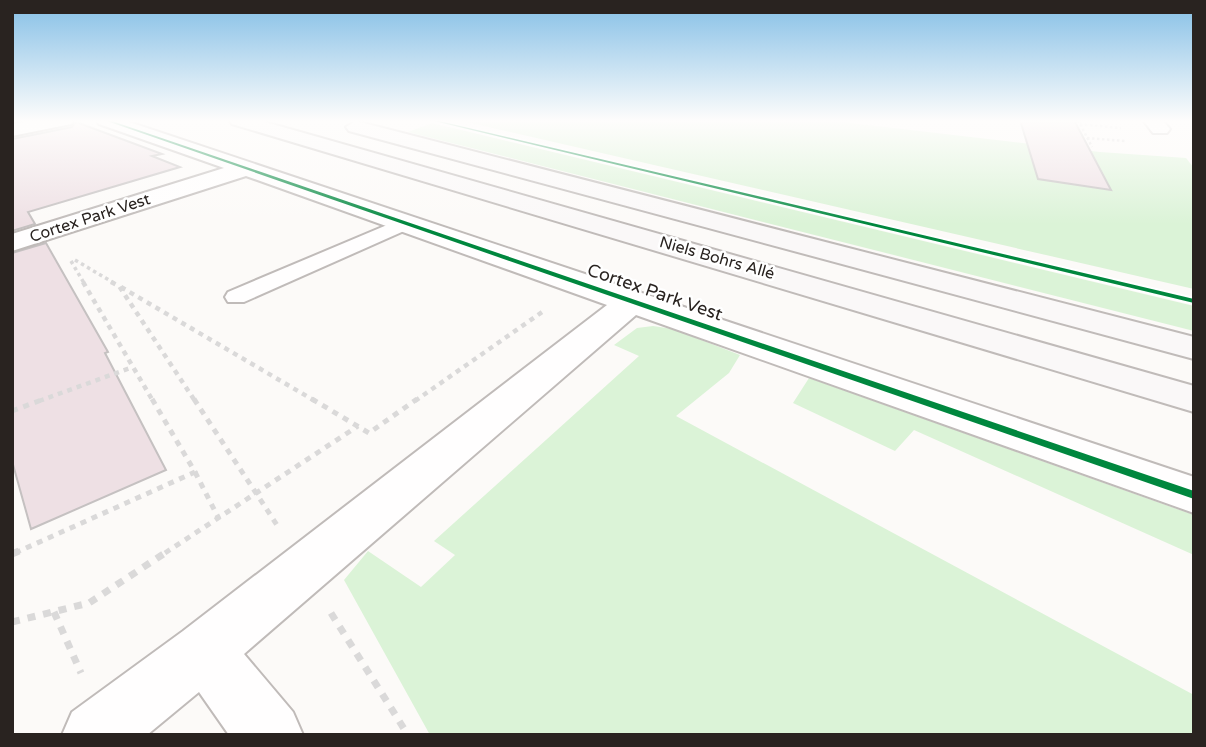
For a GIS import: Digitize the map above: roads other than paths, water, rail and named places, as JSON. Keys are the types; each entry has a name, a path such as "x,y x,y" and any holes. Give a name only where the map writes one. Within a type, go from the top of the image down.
{"street":[{"name":"Cortex Park Vest","path":"208,155 1194,495"},
{"name":"Niels Bohrs Allé","path":"360,155 1194,399"},
{"name":"Niels Bohrs Allé","path":"461,155 1194,348"},
{"name":"Cortex Park Vest","path":"12,243 249,169"},
{"path":"730,262 824,275 1194,378"},
{"name":"Cortex Park Vest","path":"95,735 304,569 608,293"},
{"path":"204,651 271,735"}],"lane":[{"path":"236,297 405,223"}]}
